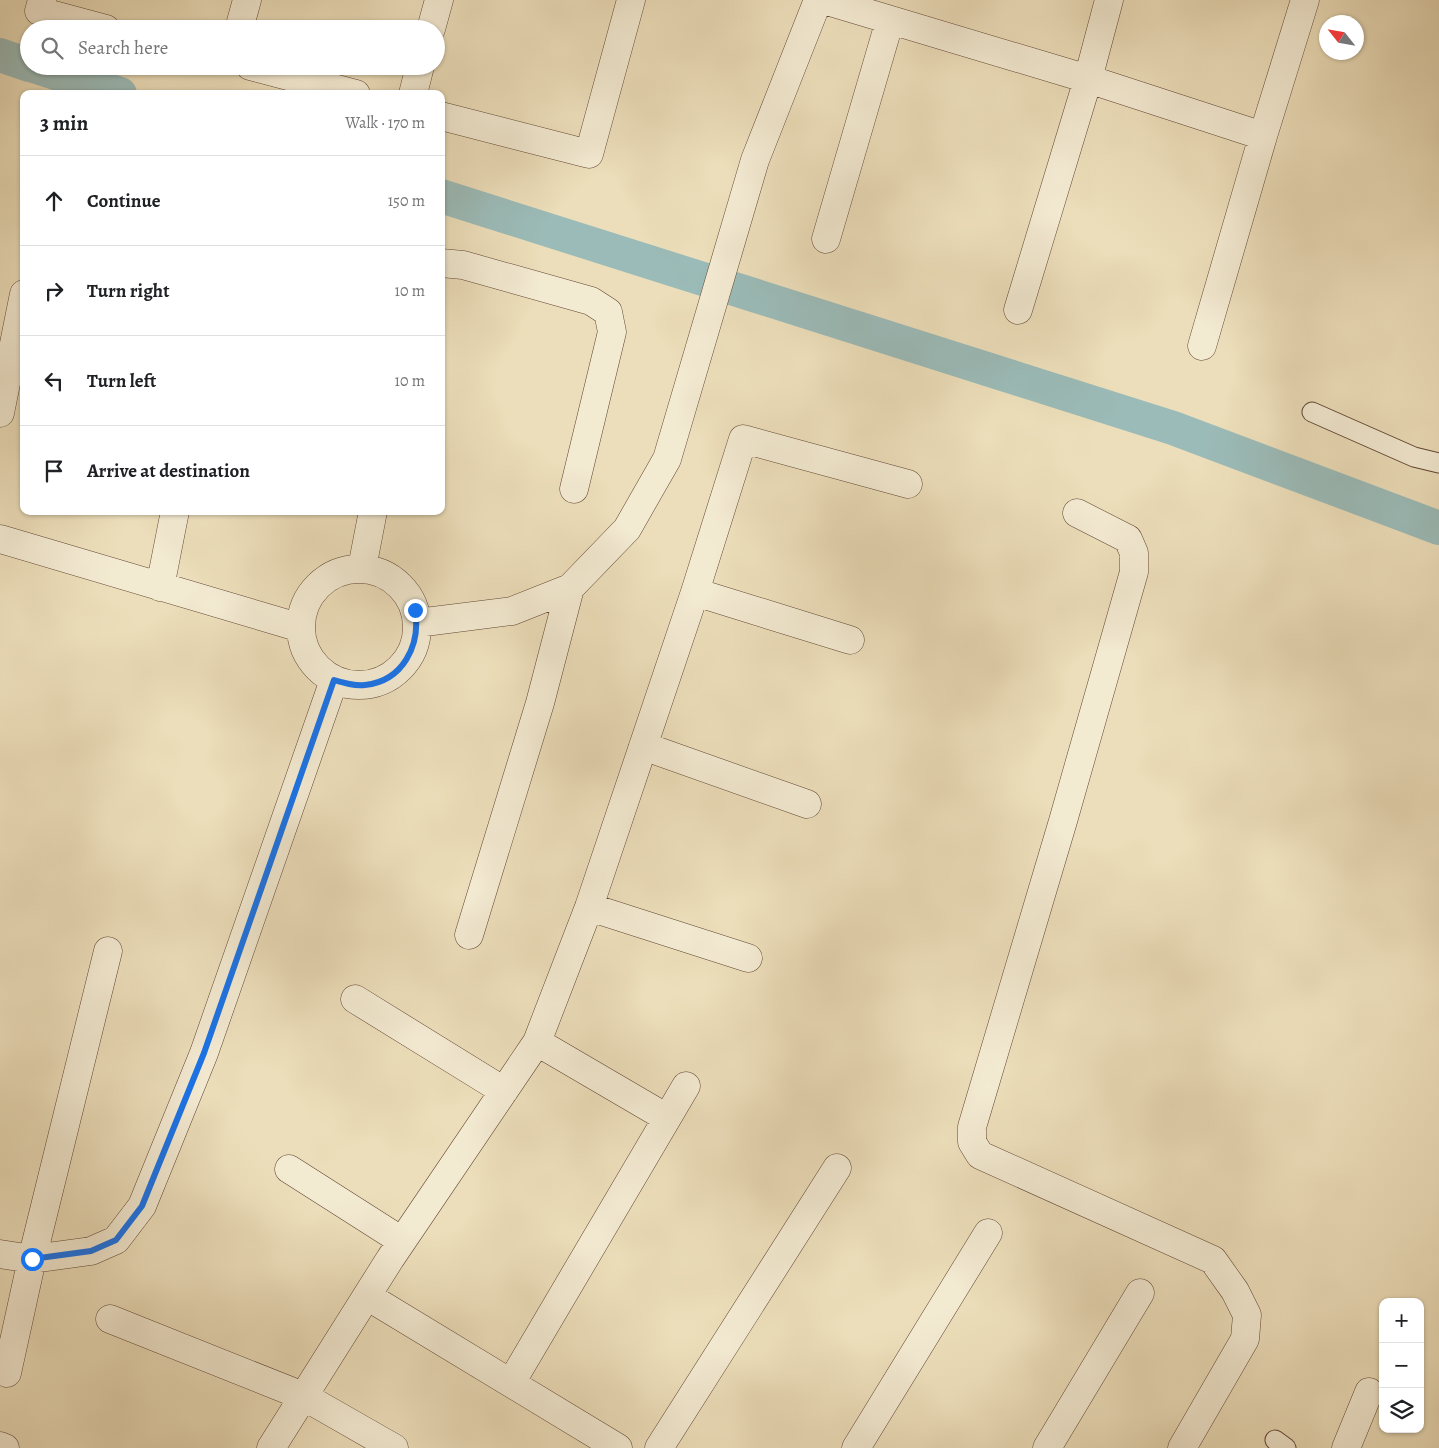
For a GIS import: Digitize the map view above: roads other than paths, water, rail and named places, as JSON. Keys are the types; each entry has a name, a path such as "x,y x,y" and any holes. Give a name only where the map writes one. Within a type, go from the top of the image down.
{"street":[{"path":"42,0 39,11 72,20"},
{"path":"241,20 247,0"},
{"path":"433,20 438,0"},
{"path":"445,117 588,154 631,0"},
{"path":"417,622 512,611 570,588 627,529 667,459 755,160 818,0"},
{"path":"824,0 1088,79 1263,136"},
{"path":"1018,310 1088,79 1109,0"},
{"path":"1202,346 1305,0"},
{"path":"826,239 890,20"},
{"path":"284,75 341,90"},
{"path":"414,90 418,75"},
{"path":"445,264 463,265 591,302 608,312 612,332 574,489"},
{"path":"0,413 20,314"},
{"path":"271,1448 402,1241 537,1042 589,907 695,592 743,439 908,484"},
{"path":"1077,513 1128,539 1134,553 1134,572 1063,821 972,1127 972,1142 980,1155 1213,1260 1235,1291 1247,1315 1245,1339 1182,1448"},
{"path":"160,587 174,515"},
{"path":"362,568 372,515"},
{"path":"0,539 301,628"},
{"path":"362,568 392,578 404,589 415,610 417,622 414,647 406,661 395,673 381,681 365,685 349,685 334,680 320,671 310,659 303,644 301,628 303,612 310,597 319,585 332,575 362,568"},
{"path":"470,935 540,704 570,588"},
{"path":"695,592 850,640"},
{"path":"0,1254 32,1259 91,1251 116,1240 142,1206 204,1053 334,680"},
{"path":"643,746 807,804"},
{"path":"589,907 748,958"},
{"path":"7,1373 32,1259 108,950"},
{"path":"354,999 504,1091"},
{"path":"537,1042 667,1118"},
{"path":"511,1383 686,1086"},
{"path":"659,1448 837,1168"},
{"path":"289,1169 402,1241"},
{"path":"856,1448 988,1234"},
{"path":"1047,1448 1140,1293"},
{"path":"366,1296 618,1448"},
{"path":"110,1319 304,1396 394,1448"},
{"path":"1346,1448 1368,1392"},
{"path":"0,1446 5,1448"}],"lane":[{"path":"1312,412 1414,457 1439,462"}],"waterway":[{"path":"0,55 20,62"},
{"path":"62,75 108,90"},
{"path":"445,197 1173,428 1439,528"}]}
